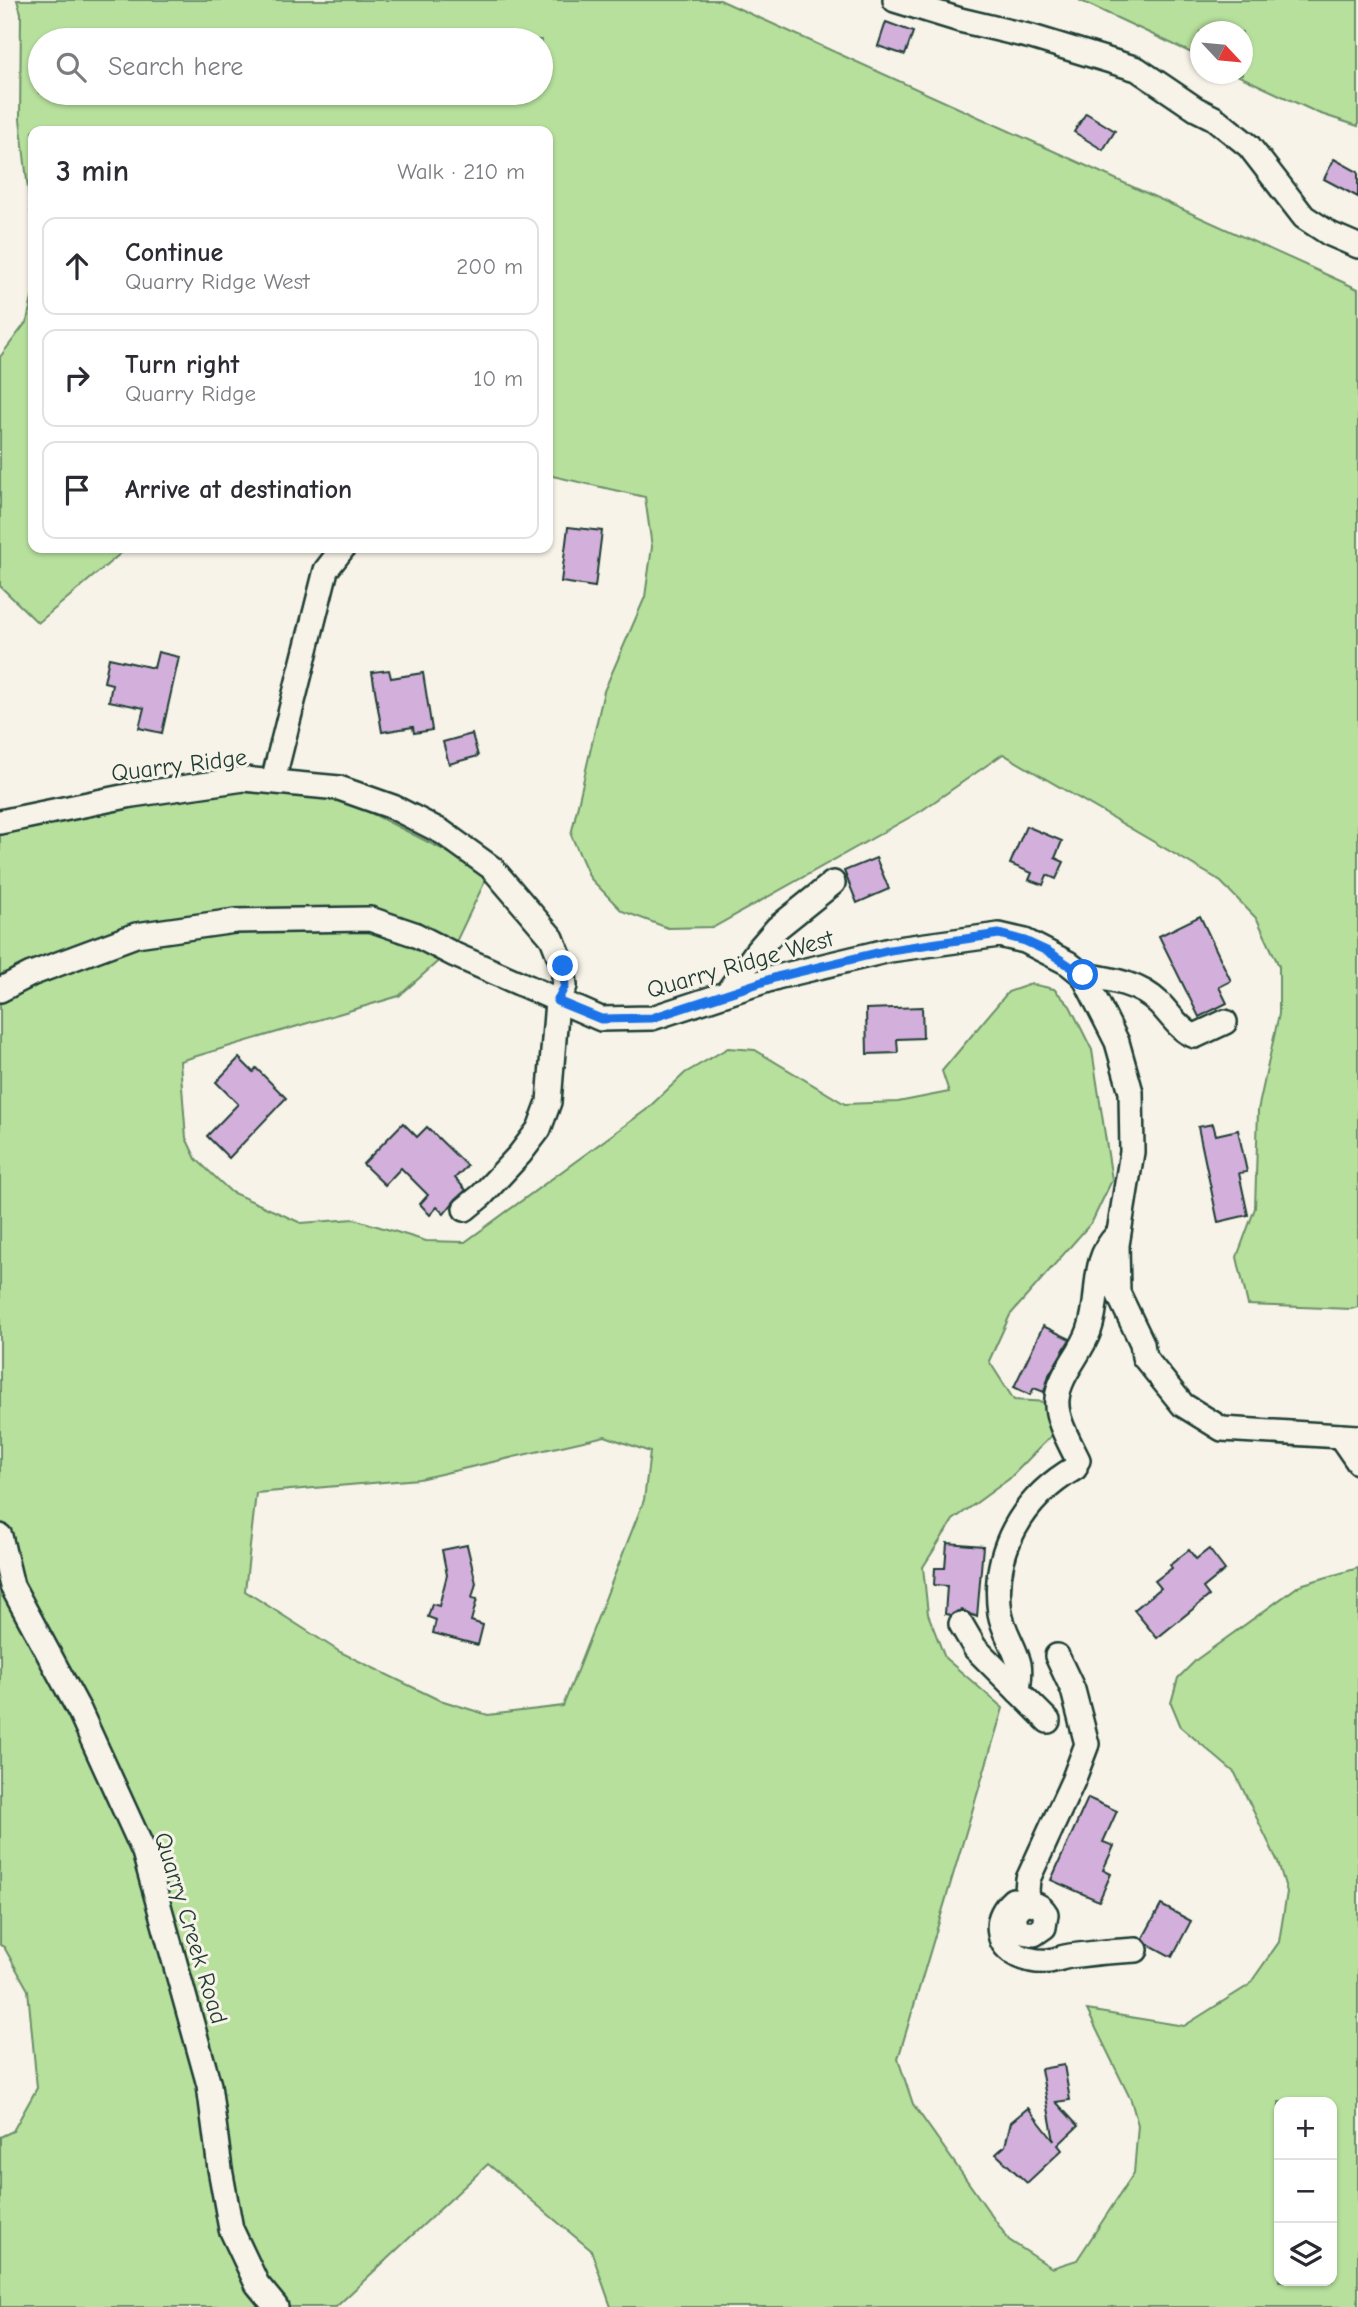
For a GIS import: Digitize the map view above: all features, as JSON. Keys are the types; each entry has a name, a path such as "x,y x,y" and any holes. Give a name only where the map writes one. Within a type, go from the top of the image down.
{"street":[{"path":"895,0 1137,69 1214,118 1249,146 1304,217 1330,234 1358,246"},
{"path":"273,781 326,570 339,553"},
{"name":"Quarry Ridge","path":"0,822 144,793 244,779 273,781 339,788 393,807 442,832 492,868 552,938 563,966 565,986 557,1001 549,1102 538,1129 497,1179 465,1209"},
{"path":"727,993 777,928 833,883"},
{"path":"0,989 31,974 136,934 235,921 370,919 414,934 557,1001"},
{"name":"Quarry Ridge West","path":"557,1001 601,1019 652,1018 777,977 890,950 999,934 1025,941 1049,952 1083,975 1117,1042 1131,1092 1132,1152 1116,1268 1118,1293 1142,1343 1144,1357 1183,1405 1222,1429 1342,1436"},
{"path":"1083,975 1114,980 1143,991 1157,1000 1187,1033 1195,1036 1225,1022"},
{"path":"1018,1691 1020,1667 1000,1615 999,1579 1004,1548 1023,1515 1045,1489 1076,1464 1056,1409 1056,1397 1089,1332 1097,1301 1099,1264 1107,1245 1119,1232"},
{"path":"1358,1419 1342,1436 1358,1462"},
{"name":"Quarry Creek Road","path":"0,1536 12,1586 80,1712 144,1852 209,2084 219,2169 231,2229 257,2284 276,2307"},
{"path":"961,1624 975,1648 1048,1721"},
{"path":"1057,1656 1073,1690 1087,1744 1028,1879 1026,1903 1012,1901 1002,1912 999,1931 1008,1949 1027,1959 1049,1961 1069,1956 1136,1950"}],"green space":[{"path":"17,0 720,0 1358,289 1358,1307 1351,1309 1248,1305 1237,1257 1255,1208 1258,1110 1279,1014 1279,966 1257,919 1219,880 1003,754 921,811 714,927 668,928 622,911 590,878 571,835 604,691 645,597 652,547 645,497 553,476 553,126 28,126 28,190 20,119 21,13"},
{"path":"1079,0 1358,0 1358,126 1318,113 1253,82 1253,21 1190,21 1190,52"},
{"path":"28,316 28,553 121,553 38,623 0,586 0,357"},
{"path":"310,782 489,873 453,948 399,996 180,1061 186,1138 196,1159 231,1192 301,1223 354,1219 426,1241 465,1242 646,1110 685,1073 728,1048 755,1050 845,1104 898,1102 949,1092 942,1071 1008,992 1031,984 1054,989 1070,1006 1092,1050 1112,1180 1092,1222 1010,1315 989,1361 1014,1400 1065,1403 1060,1427 1009,1479 953,1520 923,1567 928,1614 945,1658 1003,1708 898,2059 913,2104 1009,2240 1052,2268 1077,2260 1134,2173 1138,2125 1131,2100 1087,2010 1184,2026 1249,1985 1279,1942 1287,1892 1278,1862 1235,1773 1181,1727 1171,1703 1178,1678 1196,1660 1300,1585 1358,1568 1358,2307 611,2307 591,2250 488,2164 336,2307 0,2307 0,2137 13,2131 37,2088 28,1990 4,1947 0,1945 0,818","holes":["605,1436 650,1452 644,1500 563,1706 488,1715 437,1699 340,1652 245,1591 256,1493 419,1479"]}],"building":[{"path":"886,22 913,32 905,55 878,46"},
{"path":"1086,113 1115,131 1103,150 1074,132"},
{"path":"1334,159 1358,172 1358,197 1324,179"},
{"path":"568,527 602,531 595,587 561,582"},
{"path":"158,652 179,657 162,733 139,728 144,708 109,701 112,684 104,682 109,658 154,668"},
{"path":"389,670 391,678 423,673 432,730 414,733 413,727 382,732 372,672"},
{"path":"472,734 478,756 449,764 443,742"},
{"path":"1026,826 1062,841 1055,858 1064,862 1056,879 1047,875 1043,885 1029,880 1032,873 1010,864"},
{"path":"876,858 889,889 857,903 844,871"},
{"path":"1200,916 1231,981 1219,987 1227,1003 1199,1017 1159,936"},
{"path":"922,1007 923,1038 897,1039 898,1053 867,1054 866,1009"},
{"path":"239,1058 253,1072 256,1068 286,1098 229,1158 207,1136 238,1104 216,1082"},
{"path":"403,1123 417,1137 427,1127 467,1166 455,1178 466,1190 444,1214 437,1207 430,1215 420,1204 428,1195 401,1168 385,1185 363,1164"},
{"path":"1213,1124 1216,1135 1238,1130 1247,1172 1239,1173 1248,1215 1218,1222 1198,1127"},
{"path":"1043,1326 1070,1339 1049,1375 1044,1392 1034,1388 1030,1395 1014,1387"},
{"path":"947,1543 983,1546 977,1617 962,1610 951,1615 945,1614 947,1586 934,1585 935,1568 945,1568"},
{"path":"467,1545 476,1583 472,1598 477,1599 471,1621 483,1625 478,1645 433,1633 436,1620 428,1617 432,1604 439,1606 447,1575 442,1550"},
{"path":"1209,1549 1225,1570 1203,1588 1209,1596 1157,1638 1134,1610 1161,1588 1155,1581 1172,1568 1170,1565 1189,1550 1196,1559"},
{"path":"1088,1798 1117,1811 1103,1842 1114,1846 1103,1870 1111,1874 1099,1901 1051,1880"},
{"path":"1161,1905 1191,1921 1172,1957 1148,1944 1143,1938"},
{"path":"1064,2065 1070,2100 1056,2102 1078,2126 1058,2145 1062,2150 1027,2183 996,2154 1005,2146 1011,2122 1028,2108 1054,2141 1041,2069"}],"route":[{"path":"563,966 565,986 557,1001 601,1019 652,1018 777,977 890,950 999,934 1025,941 1049,952 1083,975"}]}
